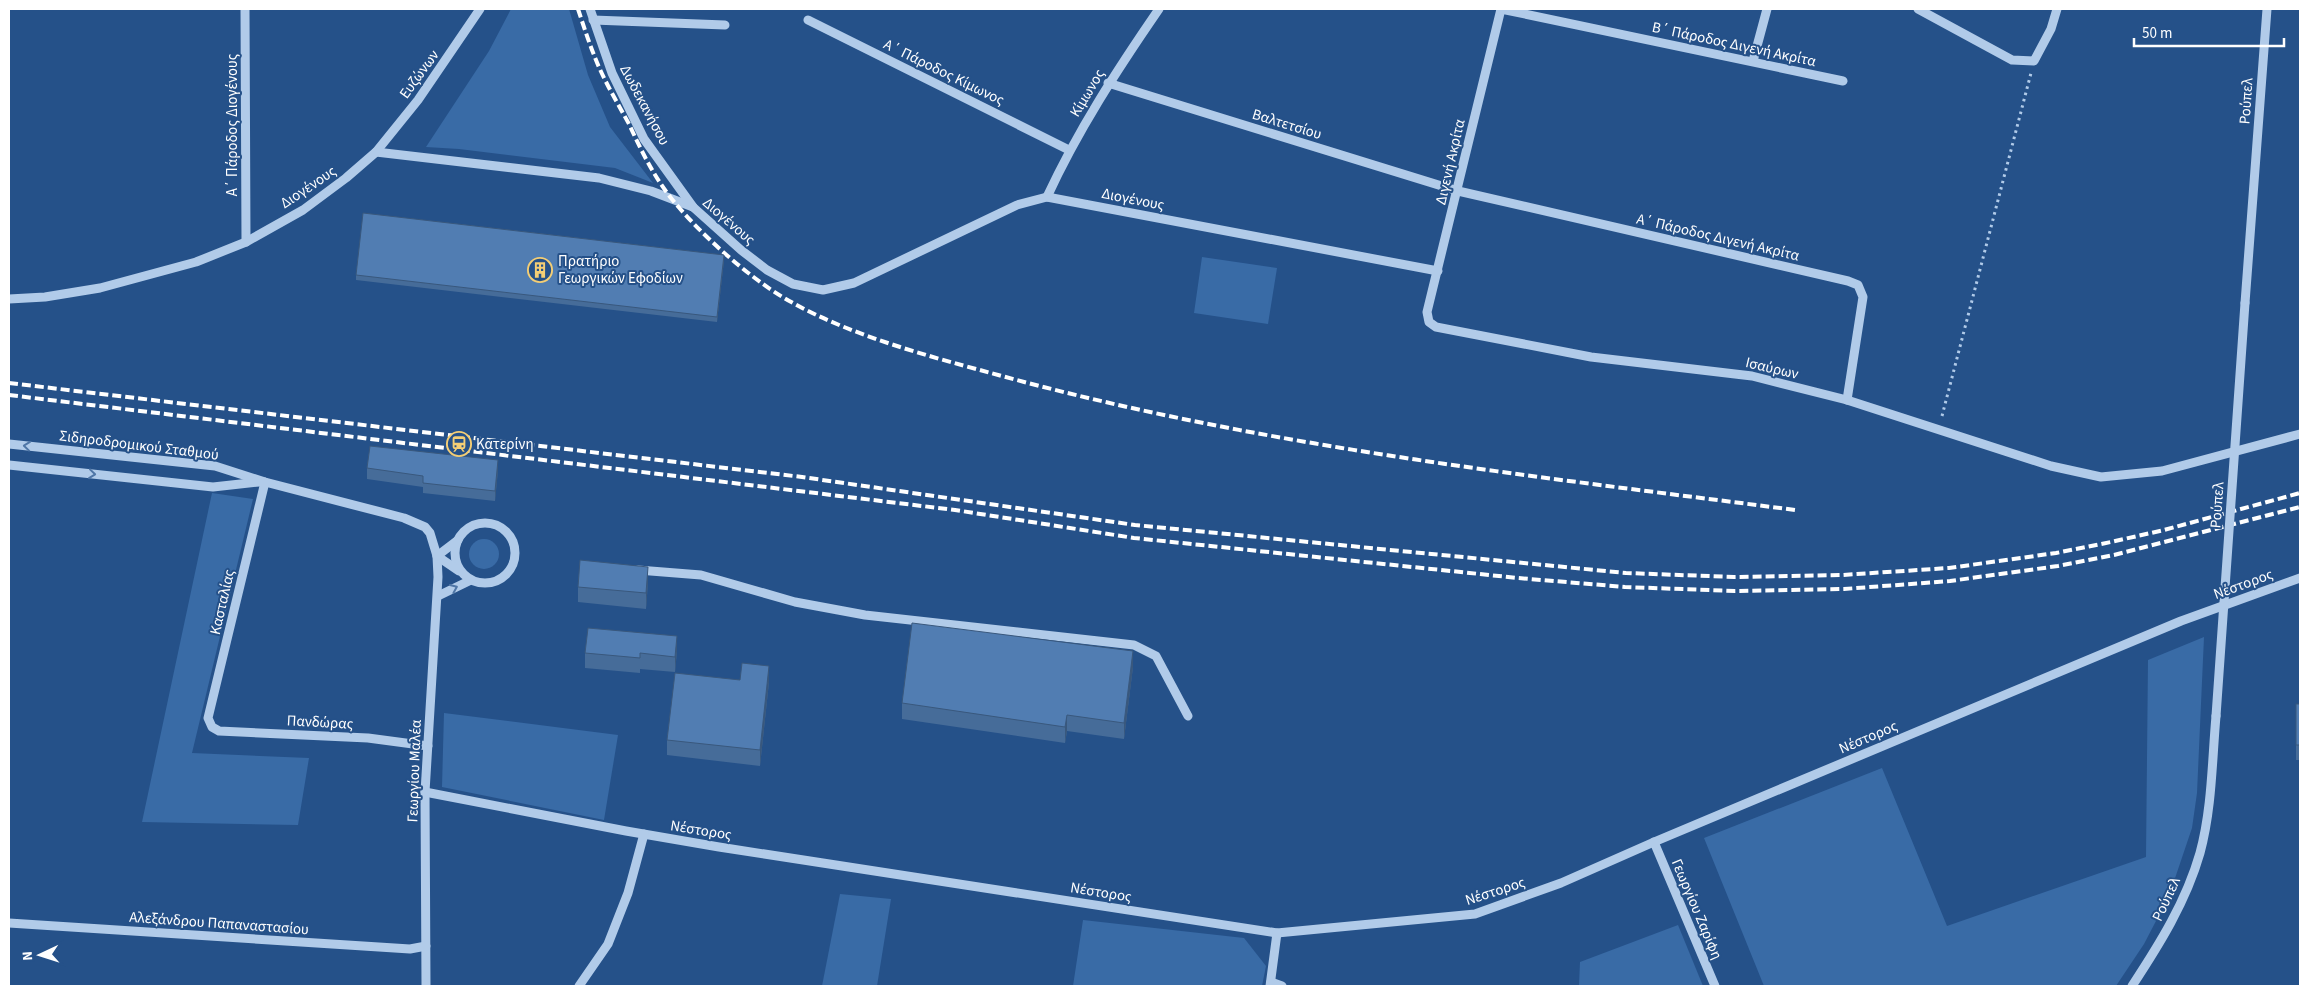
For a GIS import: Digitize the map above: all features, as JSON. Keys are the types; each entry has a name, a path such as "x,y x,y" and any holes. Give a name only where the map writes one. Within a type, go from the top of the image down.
{"street":[{"name":"Α΄ Πάροδος Διογένους","path":"245,9 246,242"},
{"name":"Ευζώνων","path":"376,152 418,100 480,9"},
{"name":"Δωδεκανήσου","path":"590,9 612,73 644,139 693,207"},
{"name":"Κίμωνος","path":"1047,197 1069,150 1108,83 1159,9"},
{"name":"Β΄ Πάροδος Διγενή Ακρίτα","path":"1501,9 1843,81"},
{"name":"Διγενή Ακρίτα","path":"1429,322 1427,312 1501,9"},
{"path":"1753,61 1767,9"},
{"path":"1918,9 2012,60 2034,61 2051,29 2057,9"},
{"name":"Ρούπελ","path":"2132,986 2161,943 2184,895 2200,853 2208,808 2267,9"},
{"path":"593,20 725,25"},
{"name":"Α΄ Πάροδος Κίμωνος","path":"808,20 1069,150"},
{"name":"Βαλτετσίου","path":"1108,83 1458,191"},
{"name":"Διογένους","path":"9,299 45,297 100,288 196,262 246,242 302,210 346,178 376,152 599,178 651,190 693,207 741,250 767,270 793,284 823,290 854,283 1017,206 1047,197 1438,271"},
{"name":"Α΄ Πάροδος Διγενή Ακρίτα","path":"1458,191 1858,285 1863,297 1847,400"},
{"name":"Ισαύρων","path":"1429,322 1436,327 1591,357 1752,376 1847,400 2051,466 2101,477 2162,471 2300,434"},
{"name":"Σιδηροδρομικού Σταθμού","path":"9,444 215,466 265,482 404,518 425,527 434,541 437,556"},
{"name":"Σιδηροδρομικού Σταθμού","path":"9,465 213,487 265,482"},
{"name":"Κασταλίας","path":"212,727 208,718 265,482"},
{"path":"489,523 504,530 511,538 515,548 515,558 510,570 503,578 494,582 484,584 471,580 437,556 458,540 469,528 479,524 489,523"},
{"path":"458,540 455,550 457,565 463,574"},
{"name":"Γεωργίου Μαλέα","path":"426,986 426,792 438,596 437,556"},
{"path":"624,569 701,575 795,602 865,615 1134,645 1156,656 1188,716"},
{"name":"Νέστορος","path":"426,792 644,834 1277,933 1475,914 1561,884 1654,842 2181,621 2300,578"},
{"path":"438,596 471,580"},
{"name":"Πανδώρας","path":"212,727 218,731 368,738 428,746"},
{"path":"579,986 608,944 628,893 644,834"},
{"name":"Γεωργίου Ζαρίφη","path":"1654,842 1715,986"},
{"name":"Αλεξάνδρου Παπαναστασίου","path":"9,923 410,949 426,946"},
{"path":"1277,933 1271,984 1282,986"}],"path":[{"path":"1938,430 2034,61"}],"shaded area":[{"path":"511,9 569,9 588,75 610,127 653,183 615,168 459,149 426,147 489,51"},
{"path":"1202,257 1277,268 1268,324 1194,313"},
{"path":"212,493 253,499 192,753 309,758 298,825 142,822"},
{"path":"484,539 495,543 499,554 495,565 484,569 473,565 469,554 473,543"},
{"path":"2204,637 2197,793 2192,828 2169,896 2144,944 2116,986 1764,986 1704,838 1882,768 1947,926 2146,857 2148,660"},
{"path":"444,713 618,735 604,820 442,787"},
{"path":"840,894 891,899 877,986 822,986"},
{"path":"1083,920 1244,938 1266,966 1262,986 1073,986"},
{"path":"1678,925 1703,986 1579,986 1580,962"}],"building":[{"name":"Πρατήριο Γεωργικών Εφοδίων","path":"363,213 724,255 717,317 356,275"},
{"path":"370,446 498,460 495,491 423,483 423,476 367,468"},
{"path":"580,560 648,567 646,593 578,587"},
{"path":"912,623 1133,651 1124,723 1067,715 1065,727 902,703"},
{"path":"588,628 677,636 675,657 640,653 640,658 585,653"},
{"path":"742,663 769,666 760,750 667,740 675,673 740,680"},
{"path":"2296,704 2300,704 2300,745 2296,745"}],"railway":[{"path":"578,9 606,82 648,162 671,198 726,255 763,284 787,300 843,326 873,338 963,366 1090,398 1190,420 1391,456 1795,510"},
{"path":"9,383 802,477 1135,525 1626,573 1734,577 1842,575 1949,568 2056,553 2111,542 2164,530 2300,493"},
{"path":"9,395 955,510 1134,538 1518,578 1625,587 1735,591 1844,589 1950,581 2058,566 2114,555 2300,507"}],"place":[{"name":"Πρατήριο Γεωργικών Εφοδίων","path":"540,270"},
{"name":"Κατερίνη","path":"459,444"}]}
